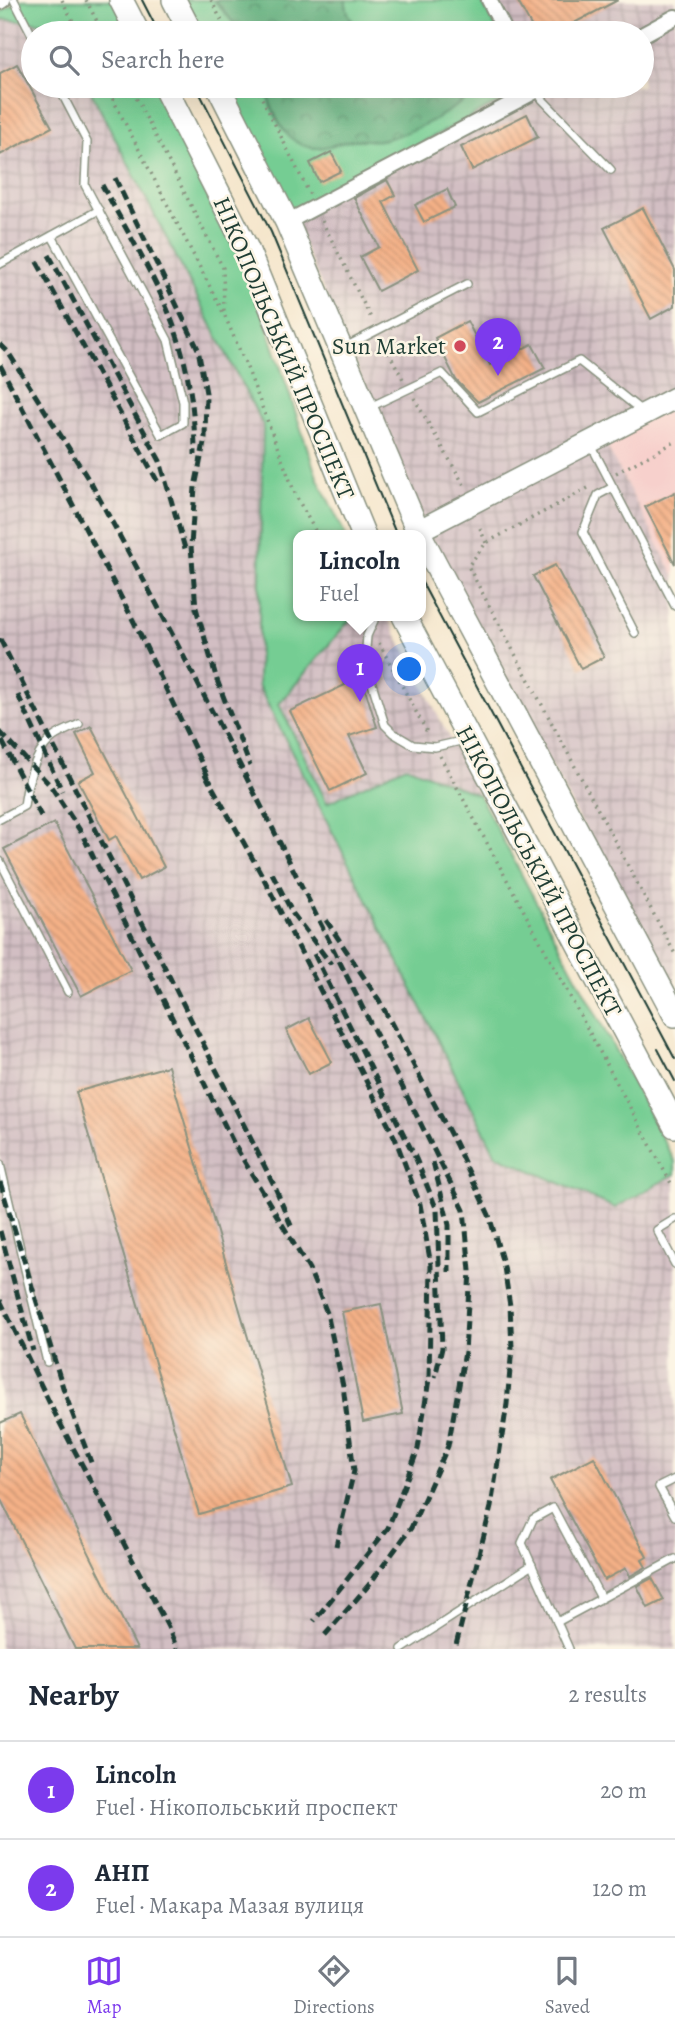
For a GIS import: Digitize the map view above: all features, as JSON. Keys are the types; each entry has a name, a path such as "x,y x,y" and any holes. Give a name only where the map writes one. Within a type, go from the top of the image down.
{"main road":[{"path":"121,0 132,21"},
{"path":"174,0 185,21"},
{"name":"НІКОПОЛЬСЬКИЙ ПРОСПЕКТ","path":"170,98 247,249 362,530"},
{"name":"НІКОПОЛЬСЬКИЙ ПРОСПЕКТ","path":"224,98 287,222 415,530"},
{"path":"426,530 675,398"},
{"name":"НІКОПОЛЬСЬКИЙ ПРОСПЕКТ","path":"426,552 675,1015"},
{"name":"НІКОПОЛЬСЬКИЙ ПРОСПЕКТ","path":"407,621 675,1126"}],"street":[{"path":"489,0 500,21"},
{"path":"654,28 675,17"},
{"path":"287,222 519,98"}],"lane":[{"path":"14,0 25,21"},
{"path":"52,236 161,435 183,423 183,402 168,340 85,185 87,142 64,98"},
{"path":"542,98 611,170"},
{"path":"0,264 99,210"},
{"path":"341,349 467,284"},
{"path":"366,408 442,373 478,412 579,361 645,414"},
{"path":"590,442 675,606"},
{"path":"613,487 598,495 583,532 635,633"},
{"path":"374,621 366,644 365,661 385,725 402,740 413,745 435,747 469,739"},
{"path":"0,819 24,806 33,766 51,739 79,724"},
{"path":"0,861 68,992"},
{"path":"0,1164 47,1362"},
{"path":"675,1219 657,1230 675,1264"},
{"path":"675,1479 659,1487 675,1516"},
{"path":"569,1649 522,1543 533,1519 553,1508 601,1598"},
{"path":"557,1622 675,1559"},
{"path":"402,1649 532,1565"}],"path":[{"path":"62,0 73,21"},
{"path":"86,0 97,21"},
{"path":"211,0 222,21"},
{"path":"112,98 224,314 296,496 315,530"},
{"path":"136,98 223,268 224,314"},
{"path":"262,98 377,330 465,487"},
{"path":"675,442 486,543 468,566 675,954"},
{"path":"480,528 486,543"},
{"path":"371,628 673,1187"}],"shaded area":[{"path":"481,0 675,0 675,392 423,522 290,212 504,98 654,98 654,21 492,21"},
{"path":"0,20 21,21 21,98 94,98 263,425 258,685 496,1155 614,1208 675,1174 675,1649 0,1649"},
{"path":"675,404 675,577 604,441"},
{"path":"604,441 675,577 675,999 427,532"},
{"path":"349,621 390,621 479,795 406,766 327,803 279,704"}],"green space":[{"path":"22,0 114,0 125,21 22,21 0,19 0,12"},
{"path":"183,0 214,0 232,21 194,21"},
{"path":"214,0 346,0 352,21 232,21"},
{"path":"346,0 481,0 492,21 352,21"},
{"path":"94,98 164,98 241,248 317,477 343,530 293,530 293,621 349,621 279,704 327,803 406,766 479,795 675,1162 675,1174 615,1208 496,1155 258,685 263,425"},
{"path":"233,98 268,98 271,108 331,146 352,140 383,140 436,119 467,98 507,98 290,212"},
{"path":"269,98 467,98 422,126 394,137 373,141 348,141 316,148 305,146 288,135"}],"building":[{"path":"517,0 618,0 578,21 528,21"},
{"path":"17,64 21,71 21,98 36,98 52,127 0,155 0,73"},
{"path":"527,114 538,137 472,170 461,147"},
{"path":"331,152 341,171 319,182 310,163"},
{"path":"387,180 395,195 383,202 418,270 378,291 360,257 379,247 354,198"},
{"path":"447,189 455,207 424,222 415,205"},
{"path":"643,208 675,270 675,306 651,319 604,228"},
{"path":"467,321 490,365 532,344 545,368 478,402 456,380 435,338"},
{"path":"675,492 675,564 645,507"},
{"path":"555,565 604,657 581,669 533,576"},
{"path":"360,673 377,727 349,736 367,773 330,791 290,711 345,685 343,678"},
{"path":"91,726 164,867 139,880 116,836 109,840 78,781 95,772 76,734"},
{"path":"54,823 131,970 81,996 4,849"},
{"path":"309,1018 332,1062 309,1074 286,1030"},
{"path":"168,1066 292,1487 199,1514 76,1092"},
{"path":"381,1304 403,1414 363,1422 342,1312"},
{"path":"20,1414 137,1649 75,1649 0,1498 0,1423"},
{"path":"594,1457 647,1557 642,1560 646,1567 630,1576 626,1568 604,1580 550,1480"},
{"path":"652,1578 664,1600 648,1608 637,1586"}],"tram line":[{"path":"142,0 153,21"},
{"path":"202,98 271,232 395,530"},
{"path":"426,590 675,1059"},
{"path":"658,1049 675,1081"}],"railway":[{"path":"115,178 198,349 206,393 205,438 195,487 191,546 196,608 217,680 250,766"},
{"path":"102,185 151,274 179,340 188,378 195,455"},
{"path":"49,255 160,461 186,552"},
{"path":"37,262 159,484"},
{"path":"0,344 8,352 92,485 156,603 464,1210 470,1271 465,1352 448,1446 411,1528 368,1586 325,1635"},
{"path":"0,365 134,622 211,783"},
{"path":"0,639 275,1187 292,1228"},
{"path":"18,695 62,791"},
{"path":"0,732 50,785 81,832 235,1146 309,1269 327,1313 343,1386 354,1471 336,1546"},
{"path":"2,741 41,816"},
{"path":"205,774 263,877 395,1138 420,1204 431,1265 429,1379 418,1449 388,1528 314,1621"},
{"path":"272,873 293,914 331,964"},
{"path":"326,920 379,1000 455,1143 489,1215 504,1267 512,1347 507,1404 491,1507 455,1649"},
{"path":"314,954 416,1159 437,1210 442,1348 435,1377"},
{"path":"433,1162 449,1225 449,1272"},
{"path":"0,1182 65,1394 92,1465"},
{"path":"0,1231 33,1351"},
{"path":"0,1300 52,1408 168,1627 177,1649"}],"place":[{"name":"Sun Market","path":"460,346"},
{"name":"АНП","path":"498,376"},
{"name":"Lincoln","path":"360,702"}]}
